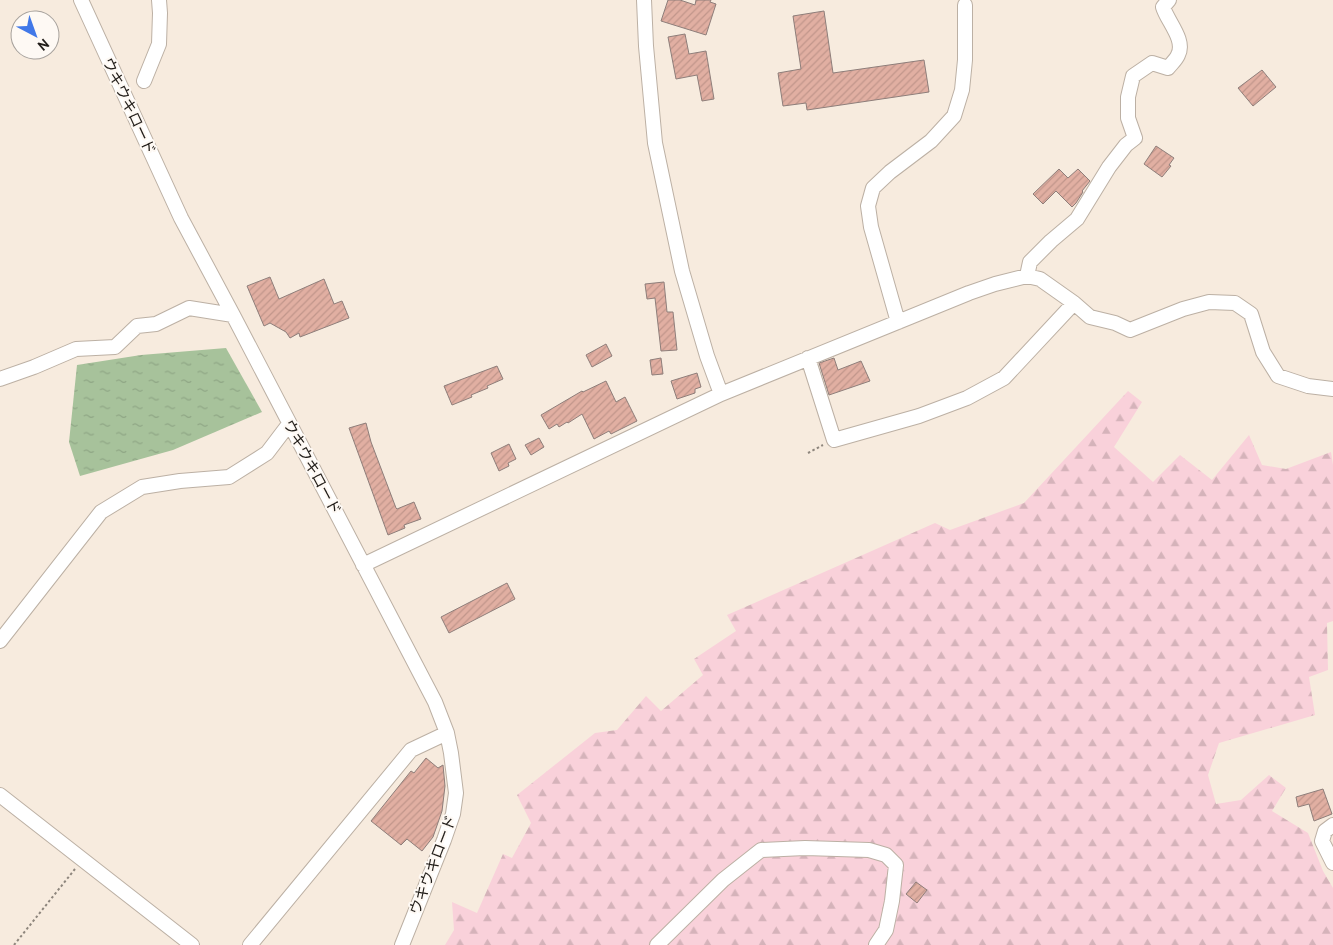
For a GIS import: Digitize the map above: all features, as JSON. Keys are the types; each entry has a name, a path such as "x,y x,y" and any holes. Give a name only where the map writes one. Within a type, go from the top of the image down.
{"street":[{"name":"ウキウキロード","path":"81,0 181,218 435,702 447,733 456,793 453,814 402,945"},
{"path":"144,81 158,44 159,0"},
{"path":"644,0 646,46 655,143 682,272 707,356 721,394"},
{"path":"1027,276 1030,262 1077,219 1109,167 1126,145 1135,138 1128,118 1128,97 1133,76 1152,63 1168,68 1179,54 1179,36 1163,7 1169,0"},
{"path":"898,322 871,227 868,206 873,188 890,172 930,142 954,116 962,90 965,60 965,5"},
{"path":"364,565 721,394 969,293 994,284 1027,276 1040,279 1090,317 1115,323 1130,330 1183,309 1208,302 1235,303 1251,314 1263,352 1278,376 1308,386 1333,389"},
{"path":"808,358 834,440 919,416 967,398 1004,378 1074,303"},
{"path":"0,379 76,349 115,347 137,326 156,324 189,308 234,316"},
{"path":"0,641 101,512 142,487 180,481 229,477 268,453 289,424"},
{"path":"250,945 411,750 447,733"},
{"path":"0,795 192,945"},
{"path":"1333,825 1325,831 1322,841 1333,864"},
{"path":"657,945 723,880 761,850 805,848 869,850 886,855 896,865 886,930 876,945"}],"path":[{"path":"808,452 834,440"},
{"path":"14,945 83,860"}],"green space":[{"path":"1128,391 1142,402 1114,447 1153,482 1180,455 1212,480 1249,435 1262,465 1286,469 1331,452 1333,465 1333,621 1327,623 1328,670 1309,677 1315,715 1219,743 1208,775 1216,804 1241,800 1269,775 1286,788 1272,811 1308,833 1323,871 1333,888 1333,945 445,945 454,930 452,902 477,913 503,854 512,858 531,823 517,795 595,733 617,730 646,696 661,711 703,675 694,659 736,631 727,615 935,523 950,530 1024,503"}],"water":[{"path":"226,348 262,412 173,450 80,476 69,442 77,365 141,355"}],"building":[{"path":"668,0 680,0 695,5 696,0 711,0 710,2 716,4 706,35 661,21"},
{"path":"824,11 833,73 924,60 929,92 807,110 806,103 783,106 778,73 801,69 793,16"},
{"path":"685,34 689,54 706,51 714,99 702,101 697,75 676,79 668,37"},
{"path":"1262,70 1276,87 1253,106 1238,88"},
{"path":"1156,146 1174,158 1169,165 1171,166 1162,177 1144,164"},
{"path":"1059,169 1068,178 1078,169 1090,181 1072,207 1056,191 1043,204 1033,194"},
{"path":"270,277 279,299 324,279 334,304 342,301 349,318 300,337 299,333 290,338 286,332 270,323 264,326 247,286"},
{"path":"664,282 667,312 673,312 677,350 661,351 655,298 647,299 645,284"},
{"path":"606,344 612,356 592,367 586,355"},
{"path":"661,358 663,374 652,375 650,360"},
{"path":"834,358 838,370 861,361 870,381 829,395 819,363"},
{"path":"497,366 503,379 471,395 472,397 452,405 444,386"},
{"path":"697,373 701,387 695,389 695,393 677,399 671,381"},
{"path":"606,381 616,402 625,397 637,421 611,434 609,431 594,439 582,414 568,423 559,427 557,424 549,429 541,415 582,391"},
{"path":"366,423 371,442 396,508 414,502 421,519 404,525 405,528 388,535 349,428"},
{"path":"539,438 544,447 531,455 525,445"},
{"path":"509,444 516,459 508,463 509,466 499,471 491,453"},
{"path":"507,583 515,599 449,633 441,617"},
{"path":"426,758 438,768 443,765 445,786 442,811 433,837 422,851 407,839 401,845 371,821 411,771 414,773"},
{"path":"1323,789 1332,814 1314,821 1309,804 1298,807 1296,797"},
{"path":"916,882 927,890 917,903 906,894"}]}
